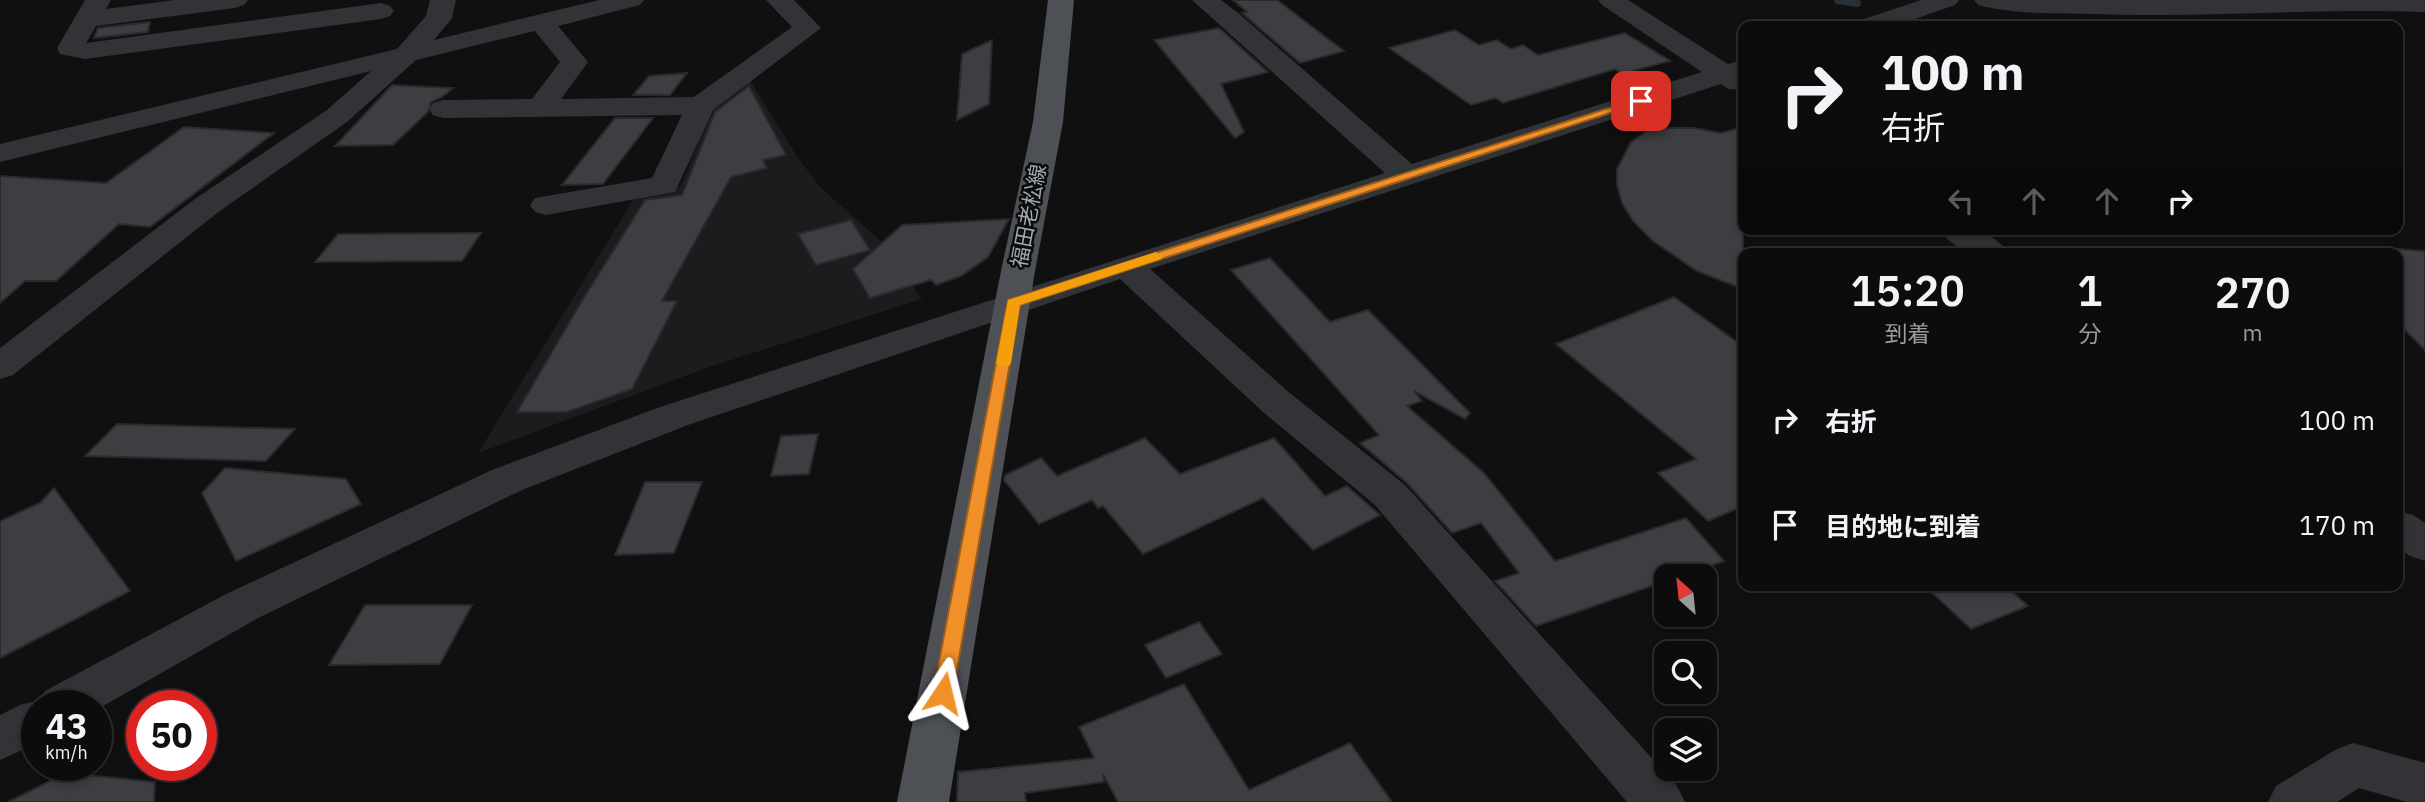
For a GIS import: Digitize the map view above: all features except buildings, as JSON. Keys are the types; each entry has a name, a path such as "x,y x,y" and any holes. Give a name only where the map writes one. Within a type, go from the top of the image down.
{"main road":[{"name":"福田老松線","path":"923,802 1048,122 1061,0"}],"street":[{"path":"234,0 93,9 70,48 85,51 271,33 381,11"},
{"path":"0,367 206,206 337,116 406,55 439,18 443,0"},
{"path":"0,153 631,0"},
{"path":"545,205 664,185 701,106 808,29 779,0"},
{"path":"1205,0 1228,17 1408,177"},
{"path":"1611,0 1737,76"},
{"path":"1872,0 1942,1"},
{"path":"1987,0 2020,5 2186,15 2367,2 2418,4"},
{"path":"1884,21 1942,1"},
{"path":"540,108 575,62 541,22"},
{"path":"248,93 271,33"},
{"path":"90,690 242,607 507,481 674,416 1126,266 1737,76"},
{"path":"443,109 701,106"},
{"path":"1964,235 1983,248"},
{"path":"1126,266 1277,403 1390,495 1659,802"},
{"path":"2403,530 2425,545"},
{"path":"0,739 21,728"},
{"path":"2294,802 2353,765 2425,785"}],"shaded area":[{"path":"750,80 796,155 821,188 881,241 922,299 712,366 478,453 638,192 681,186 712,107"}],"waterway":[{"path":"1838,0 1857,3"}],"slow traffic":[{"path":"1003,363 1013,303 1156,256"}],"route":[{"path":"943,693 1013,303 1641,101"}]}
